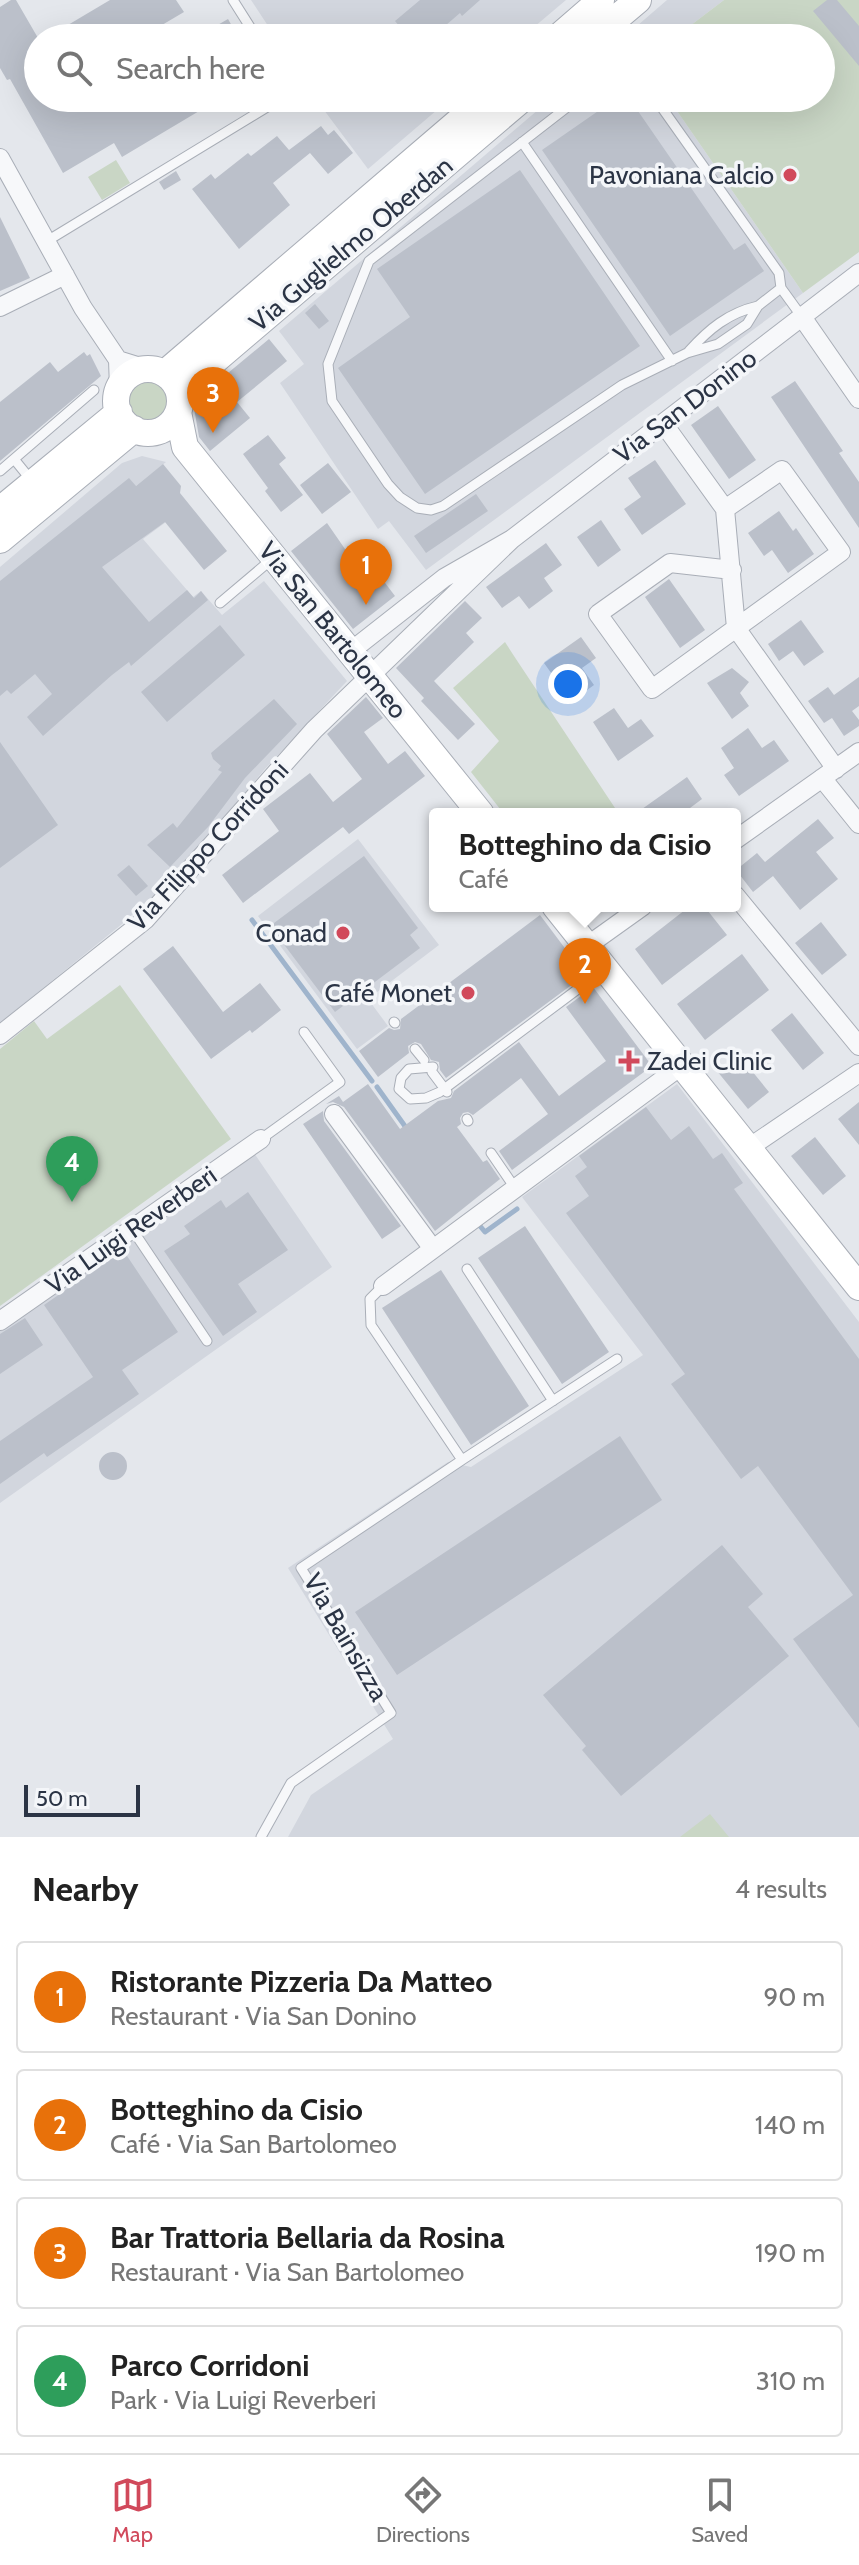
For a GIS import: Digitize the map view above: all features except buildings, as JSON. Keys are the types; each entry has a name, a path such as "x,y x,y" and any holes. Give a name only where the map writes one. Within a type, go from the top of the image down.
{"main road":[{"path":"573,24 601,0"},
{"path":"615,24 638,0"},
{"name":"Via Guglielmo Oberdan","path":"124,410 168,425 167,386 470,112"},
{"name":"Via Guglielmo Oberdan","path":"167,386 506,112"},
{"name":"Via Guglielmo Oberdan","path":"0,540 124,410 130,374 167,386"},
{"name":"Via San Bartolomeo","path":"167,386 185,447"},
{"name":"Via Guglielmo Oberdan","path":"3,502 33,483 124,410"},
{"name":"Via San Bartolomeo","path":"124,410 185,447 476,808"},
{"path":"560,912 859,1287"}],"street":[{"path":"0,158 83,308 118,360 124,410"},
{"name":"Via San Donino","path":"369,675 512,539 859,273"},
{"path":"0,307 65,275"},
{"path":"802,317 859,399"},
{"path":"118,360 167,386"},
{"path":"663,423 725,509 736,628 859,824"},
{"path":"725,509 782,470 841,552 652,689 598,614 670,563 732,570"},
{"name":"Via San Donino","path":"351,651 444,578 512,539"},
{"name":"Via Filippo Corridoni","path":"0,1035 145,920 314,730 369,675"},
{"path":"741,836 859,752"},
{"path":"741,902 859,1046"},
{"path":"587,946 635,912"},
{"path":"383,1286 681,1066"},
{"path":"747,1149 859,1073"},
{"path":"334,1114 433,1249"},
{"name":"Via Luigi Reverberi","path":"0,1321 261,1139"}],"lane":[{"path":"233,0 248,24"},
{"path":"47,241 259,112"},
{"path":"561,112 369,261 328,364 332,401 400,497 417,508 431,510 443,506 622,385 687,353 718,344 747,324 758,306 781,288"},
{"path":"665,112 779,273 781,288 802,317"},
{"path":"522,142 672,361"},
{"path":"687,353 707,331 727,317 758,306"},
{"path":"0,471 14,459 124,410"},
{"path":"14,459 33,483"},
{"path":"220,603 274,557"},
{"path":"446,1091 433,1069 409,1069 401,1078 399,1089 410,1099 426,1098 446,1091 605,970"},
{"path":"261,1139 340,1082 304,1032"},
{"path":"415,1049 424,1060"},
{"path":"491,1153 515,1188"},
{"path":"132,1229 207,1341"},
{"path":"467,1269 553,1401"},
{"path":"383,1286 370,1299 371,1325 462,1460"},
{"name":"Via Bainsizza","path":"261,1837 291,1783 391,1713 301,1568 617,1359"}],"shaded area":[{"path":"251,0 566,0 538,24 267,24"},
{"path":"667,0 724,0 692,24 639,24"},
{"path":"325,112 435,112 368,169"},
{"path":"536,112 678,112 803,293 426,570 389,521 378,529 280,383 304,364 279,331"},
{"path":"142,456 166,462 136,486 166,522 143,539 193,597 201,591 222,615 264,581 347,681 155,894 0,1023 0,567 122,463"},
{"name":"Conad","path":"358,839 439,945 368,999 388,1026 357,1049 258,916"},
{"path":"677,1084 859,1322 859,1837 288,1837 311,1795 393,1739 288,1568 448,1462 471,1467 643,1355 522,1197"},
{"path":"254,1153 332,1267 0,1503 0,1329"}],"green space":[{"name":"Pavoniana Calcio","path":"724,0 859,0 859,252 803,293 678,112 835,112 835,24 692,24"},
{"path":"116,160 130,183 102,200 88,177"},
{"path":"148,380 163,386 169,401 163,416 148,422 133,416 127,401 133,386"},
{"path":"505,642 615,808 499,808 471,772 499,741 453,688"},
{"path":"120,985 231,1139 0,1306 0,1049 34,1021 47,1039"},
{"path":"710,1814 729,1837 680,1837"}],"waterway":[{"path":"252,920 372,1081"},
{"path":"377,1087 407,1129"},
{"path":"480,1226 485,1232 517,1209"}],"place":[{"name":"Pavoniana Calcio","path":"790,175"},
{"name":"Bar Trattoria Bellaria da Rosina","path":"213,433"},
{"name":"Ristorante Pizzeria Da Matteo","path":"366,605"},
{"name":"Conad","path":"343,933"},
{"name":"Café Monet","path":"468,993"},
{"name":"Botteghino da Cisio","path":"585,1004"},
{"name":"Zadei Clinic","path":"629,1061"},
{"name":"Parco Corridoni","path":"72,1202"}]}
